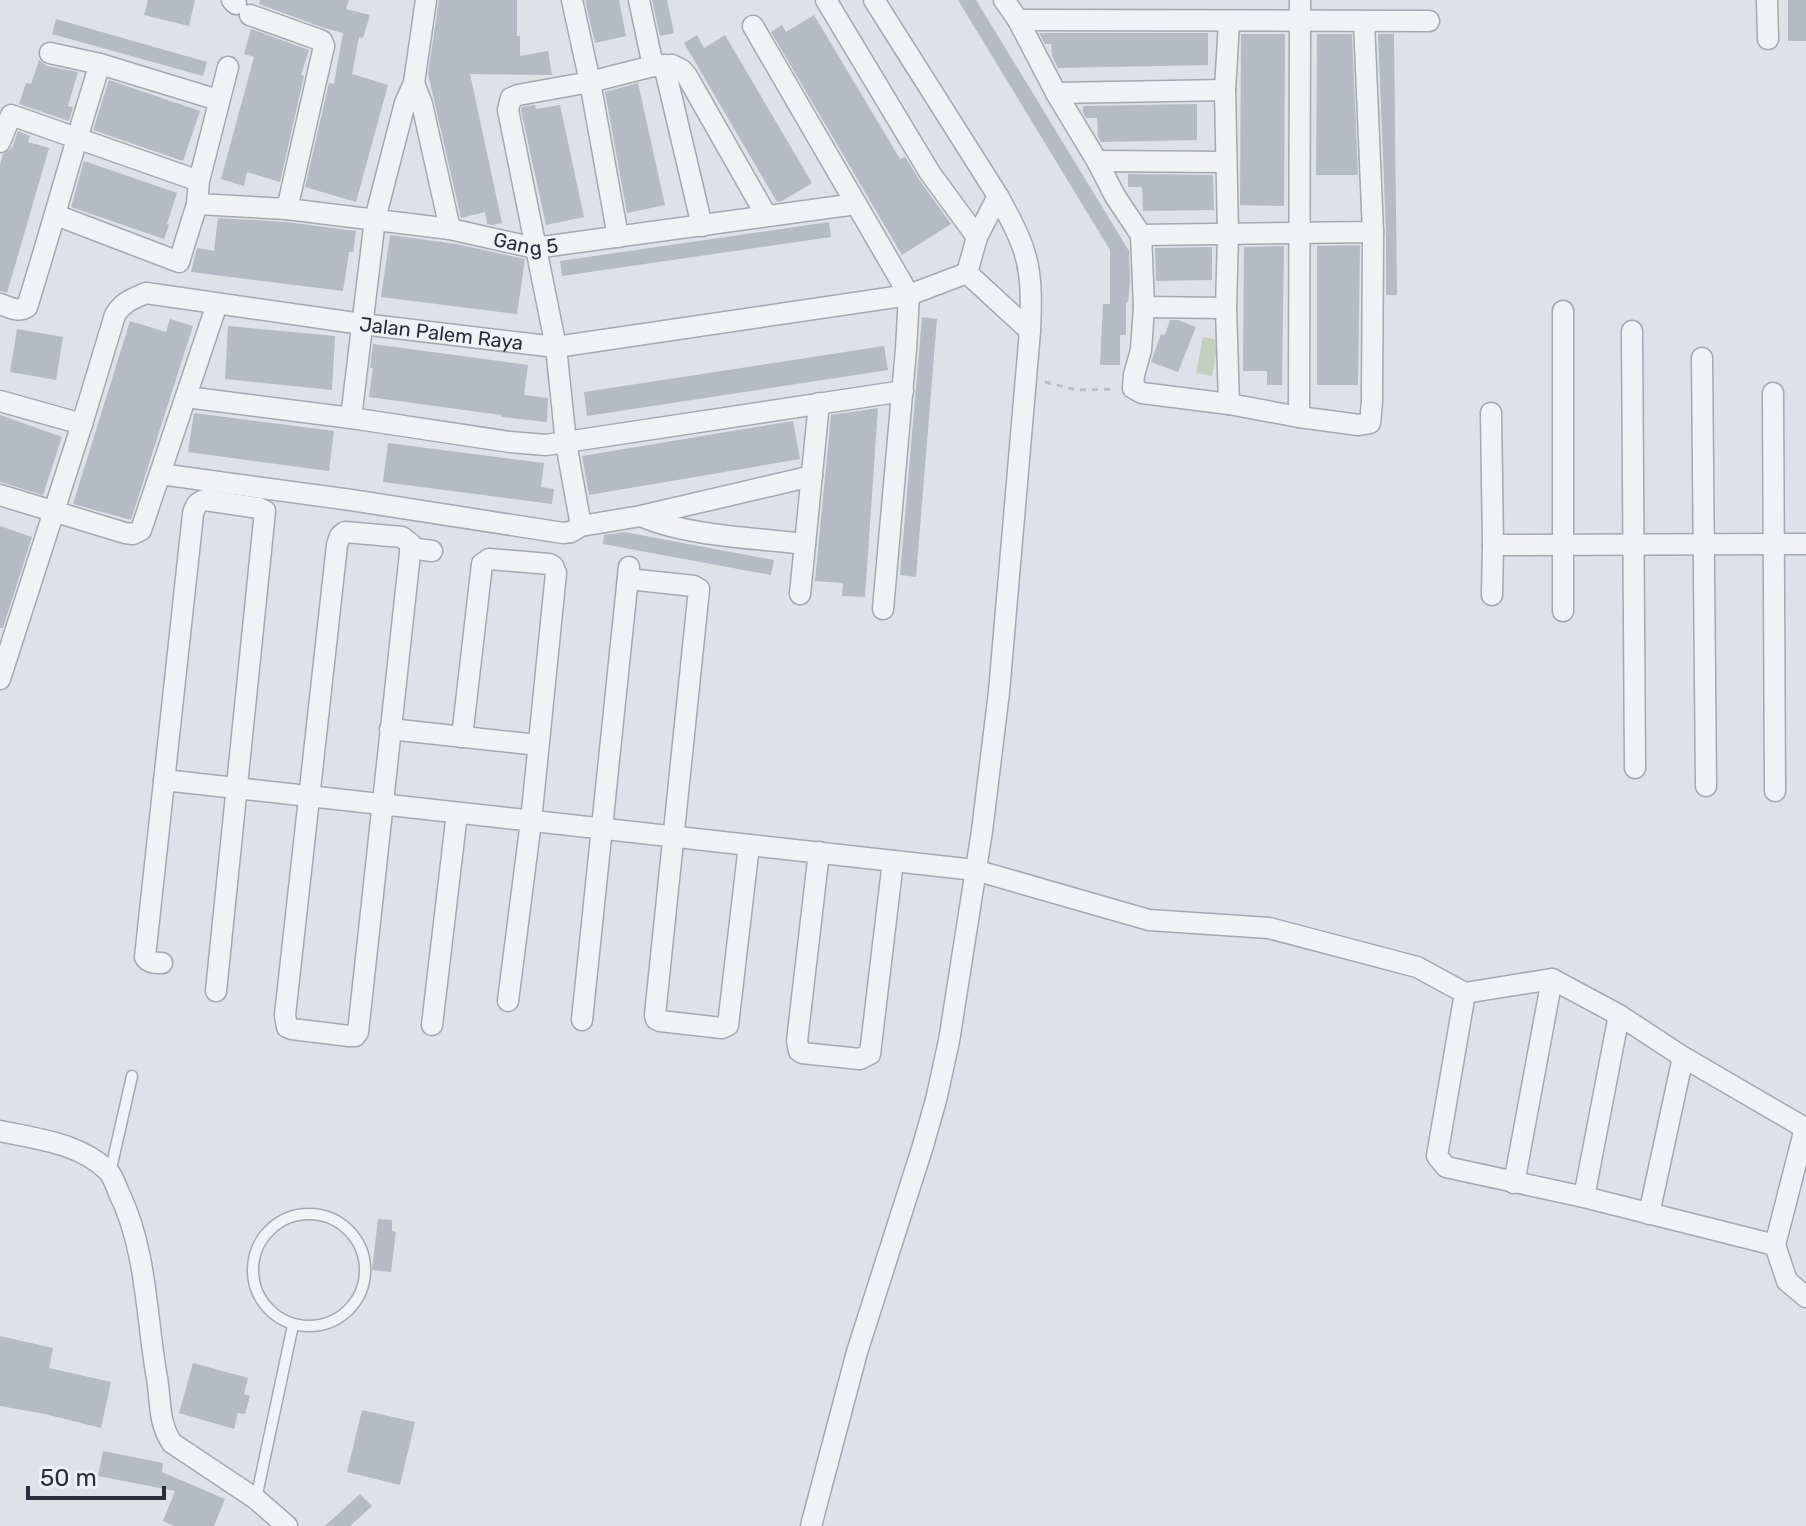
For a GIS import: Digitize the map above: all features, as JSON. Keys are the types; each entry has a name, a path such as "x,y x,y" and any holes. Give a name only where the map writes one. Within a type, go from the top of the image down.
{"street":[{"path":"351,418 375,219 405,103 414,83 426,0"},
{"path":"572,0 618,237"},
{"path":"639,0 702,226"},
{"path":"826,0 930,173 977,237"},
{"path":"811,1526 857,1352 936,1100 949,1041 999,692 1030,331 1030,286 1026,257 998,196 874,0"},
{"path":"1004,0 1115,196 1141,235 1144,307 1141,350 1133,388 1142,393 1359,425 1370,423 1372,401 1373,232 1364,22"},
{"path":"1299,417 1300,0"},
{"path":"1767,0 1768,39"},
{"path":"239,6 322,41 324,46 287,209"},
{"path":"1018,20 1429,21"},
{"path":"1229,22 1225,90 1229,404"},
{"path":"753,26 909,295 883,609"},
{"path":"50,53 100,64 218,100"},
{"path":"1,308 22,311 27,307 100,64"},
{"path":"581,526 566,443 556,347 508,103 518,95 659,66 677,67 687,76 766,215"},
{"path":"173,297 228,67"},
{"path":"414,83 422,104 450,229"},
{"path":"1056,93 1225,90"},
{"path":"0,142 5,113 199,181"},
{"path":"1097,161 1226,162"},
{"path":"998,196 977,237 967,273 1030,331"},
{"name":"Gang 5","path":"197,204 287,209 375,219 450,229 535,248 856,204"},
{"path":"56,215 179,262"},
{"path":"1141,235 1373,232"},
{"name":"Jalan Palem Raya","path":"0,678 115,315 127,300 146,293 362,324 556,347 909,295 967,273"},
{"path":"0,495 125,533 137,532 143,527 217,304"},
{"path":"1144,307 1226,308"},
{"path":"1563,311 1563,611"},
{"path":"1632,331 1635,768"},
{"path":"1702,358 1706,786"},
{"path":"186,397 546,445 903,391"},
{"path":"1773,393 1775,791"},
{"path":"0,401 82,424"},
{"path":"800,594 819,403"},
{"path":"1491,413 1492,595"},
{"path":"160,474 563,533 581,526 641,516 812,476"},
{"path":"162,963 151,962 145,957 193,514 199,501 205,500 259,508 265,511 216,991"},
{"path":"641,516 693,531 805,544"},
{"path":"345,532 402,537 411,544 390,729 358,1032 355,1036 349,1036 292,1029 287,1027 286,1022 309,797 337,545 345,532"},
{"path":"1493,545 1806,544"},
{"path":"410,548 432,551"},
{"path":"462,737 482,564 489,559 553,566 556,573 531,821 508,1001"},
{"path":"582,1020 629,573 699,589 656,1019 706,1027 722,1028 728,1025 749,845"},
{"path":"390,729 538,745"},
{"path":"164,780 975,870 1149,920 1269,928 1417,967 1465,993 1552,979 1619,1015 1683,1057 1805,1128 1775,1245 1787,1281 1806,1297"},
{"path":"432,1025 457,813"},
{"path":"819,852 797,1041 802,1053 860,1059 870,1054 893,861"},
{"path":"1514,1183 1552,979"},
{"path":"1465,993 1437,1156 1446,1167 1584,1197 1775,1245"},
{"path":"1584,1197 1619,1015"},
{"path":"1649,1214 1683,1057"},
{"path":"0,1131 61,1144 110,1173 129,1212 141,1264 160,1419 165,1433 172,1443 256,1499 287,1526"}],"lane":[{"path":"110,1173 132,1076"},
{"path":"324,1215 354,1235 364,1257 365,1280 356,1302 339,1318 317,1326 293,1325 273,1314 258,1295 252,1272 257,1249 270,1229 290,1217 324,1215"},
{"path":"256,1499 293,1325"}],"path":[{"path":"1026,377 1077,390 1133,388"}],"green space":[{"path":"1203,337 1219,340 1212,376 1196,373"}],"building":[{"path":"148,0 195,0 189,26 144,15"},
{"path":"260,0 349,0 346,9 370,15 363,38 359,37 352,74 388,85 356,202 305,187 329,83 334,84 343,33 259,4"},
{"path":"439,0 517,0 520,56 548,51 552,75 470,74 502,223 487,224 485,212 461,218 428,74"},
{"path":"585,0 619,0 626,36 595,43"},
{"path":"652,0 667,0 674,33 660,36"},
{"path":"958,0 976,0 1129,251 1126,335 1120,335 1120,365 1100,365 1103,304 1110,304 1110,250"},
{"path":"1788,0 1806,0 1806,41 1788,41"},
{"path":"814,15 900,159 905,157 951,224 902,255 771,32 782,25 786,32"},
{"path":"56,19 207,62 203,76 52,34"},
{"path":"251,29 309,50 301,75 304,76 280,182 247,172 244,186 221,179 254,57 244,54"},
{"path":"1039,33 1208,33 1208,65 1058,68 1051,44 1045,44"},
{"path":"1241,34 1285,34 1284,206 1240,205"},
{"path":"1317,34 1352,34 1358,175 1316,175"},
{"path":"1378,34 1394,34 1397,295 1386,295"},
{"path":"697,35 704,48 725,35 812,183 777,202 684,43"},
{"path":"39,60 47,66 78,72 68,106 73,107 69,121 19,104 26,83 31,84"},
{"path":"109,80 200,111 183,161 93,130"},
{"path":"638,83 665,205 627,213 605,92"},
{"path":"1197,104 1197,140 1101,142 1097,118 1086,118 1083,113 1083,106"},
{"path":"535,105 536,109 560,105 584,217 546,225 521,110 522,107"},
{"path":"18,131 30,136 28,142 49,148 7,293 0,291 0,165 3,154 12,148"},
{"path":"84,161 177,193 164,239 71,207"},
{"path":"1128,174 1213,175 1214,210 1143,211 1142,187 1128,187"},
{"path":"218,218 356,231 343,291 191,272 197,248 214,251"},
{"path":"829,222 831,237 562,276 560,261"},
{"path":"390,235 456,244 525,259 517,314 381,297"},
{"path":"1360,245 1358,385 1317,385 1317,246"},
{"path":"1284,246 1282,385 1267,385 1267,371 1243,371 1244,247"},
{"path":"1212,247 1212,280 1156,281 1155,248"},
{"path":"922,317 937,319 916,577 900,575"},
{"path":"170,319 193,326 131,520 73,504 130,321 166,332"},
{"path":"1170,320 1196,327 1178,372 1151,362 1161,334 1165,335"},
{"path":"228,326 335,336 332,390 225,379"},
{"path":"17,329 63,337 56,380 10,372"},
{"path":"373,344 528,365 524,395 548,398 547,422 369,397"},
{"path":"884,346 888,370 587,416 584,392"},
{"path":"878,408 865,597 842,596 843,583 815,581 831,415"},
{"path":"194,413 334,431 329,471 188,452"},
{"path":"0,415 62,437 43,495 0,482"},
{"path":"793,421 800,459 589,495 582,456"},
{"path":"388,443 544,463 541,487 554,489 552,504 383,482"},
{"path":"0,526 32,537 3,628 0,628"},
{"path":"624,532 774,560 771,575 603,544 604,535"},
{"path":"378,1219 392,1220 392,1231 396,1232 391,1272 372,1270"},
{"path":"0,1336 53,1348 49,1368 111,1382 101,1428 0,1406"},
{"path":"193,1363 248,1378 244,1394 250,1396 245,1414 238,1413 234,1429 179,1413"},
{"path":"362,1410 415,1422 400,1485 347,1472"},
{"path":"103,1451 163,1463 162,1472 225,1499 214,1526 174,1526 163,1521 175,1491 98,1476"},
{"path":"360,1494 372,1506 350,1526 325,1526"}]}
